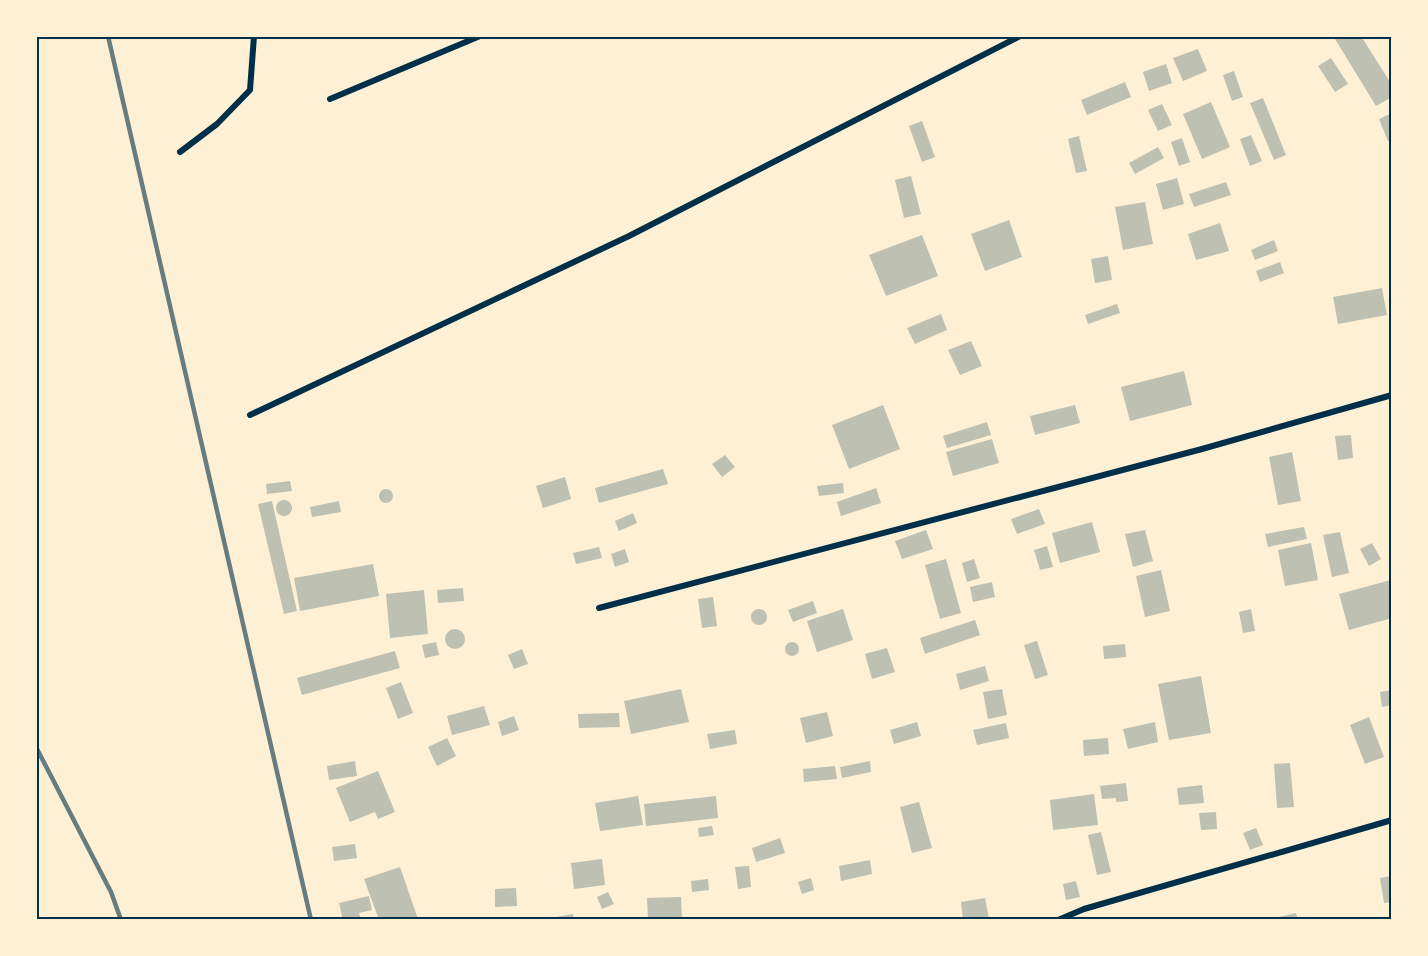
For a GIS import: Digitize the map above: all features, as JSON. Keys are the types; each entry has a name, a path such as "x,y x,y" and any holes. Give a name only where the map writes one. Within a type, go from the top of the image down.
{"street":[{"path":"180,152 217,124 250,90 254,36"},
{"path":"330,99 480,36"},
{"path":"250,415 629,236 1020,36"},
{"path":"600,608 1190,452 1392,395"},
{"path":"1058,920 1084,909 1392,820"}],"building":[{"path":"1340,36 1361,36 1392,85 1392,97 1376,106 1335,39"},
{"path":"1198,49 1207,71 1183,81 1173,58"},
{"path":"1331,58 1348,84 1335,92 1318,66"},
{"path":"1166,64 1172,83 1149,91 1143,72"},
{"path":"1234,71 1243,97 1232,101 1223,75"},
{"path":"1125,82 1131,97 1087,115 1081,100"},
{"path":"1263,98 1286,155 1274,160 1250,103"},
{"path":"1211,102 1230,147 1202,159 1183,114"},
{"path":"1162,104 1172,125 1158,131 1148,110"},
{"path":"1392,113 1392,140 1388,141 1379,119"},
{"path":"922,121 935,157 922,162 909,126"},
{"path":"1251,135 1262,161 1250,166 1240,139"},
{"path":"1079,136 1087,171 1076,173 1068,139"},
{"path":"1182,138 1190,162 1179,166 1171,142"},
{"path":"1158,147 1164,158 1135,174 1129,163"},
{"path":"911,176 921,214 904,218 895,180"},
{"path":"1177,178 1184,204 1163,210 1156,184"},
{"path":"1226,182 1231,195 1194,207 1189,194"},
{"path":"1145,202 1153,244 1123,250 1115,207"},
{"path":"1009,220 1022,257 985,271 971,234"},
{"path":"1220,223 1229,251 1196,260 1188,234"},
{"path":"922,235 938,276 886,296 869,255"},
{"path":"1274,240 1278,251 1255,260 1251,250"},
{"path":"1108,256 1112,280 1095,283 1091,259"},
{"path":"1280,262 1284,273 1260,282 1256,271"},
{"path":"1382,288 1387,315 1338,324 1333,297"},
{"path":"1117,304 1120,313 1088,324 1085,315"},
{"path":"941,314 947,330 915,344 907,328"},
{"path":"971,341 982,366 960,375 948,350"},
{"path":"1184,371 1192,405 1130,421 1121,387"},
{"path":"883,405 900,449 849,469 832,425"},
{"path":"1075,405 1080,423 1035,435 1030,416"},
{"path":"987,422 991,435 947,448 943,436"},
{"path":"1351,435 1353,458 1338,460 1335,436"},
{"path":"992,439 999,463 953,476 946,452"},
{"path":"1292,452 1301,501 1278,505 1269,457"},
{"path":"725,455 735,467 722,477 712,464"},
{"path":"663,469 668,484 599,503 595,488"},
{"path":"565,477 571,499 543,508 536,486"},
{"path":"290,481 292,491 267,494 266,484"},
{"path":"843,483 844,493 819,496 817,486"},
{"path":"876,488 881,503 841,516 837,502"},
{"path":"383,489 389,489 393,496 389,503 383,503 379,499 379,493"},
{"path":"284,500 292,508 284,516 276,508"},
{"path":"272,501 297,611 284,614 258,504"},
{"path":"339,501 341,512 312,517 310,507"},
{"path":"1039,509 1045,524 1017,534 1011,519"},
{"path":"633,513 637,523 619,531 615,521"},
{"path":"1092,522 1100,552 1060,563 1052,533"},
{"path":"1304,527 1307,539 1268,547 1265,534"},
{"path":"926,530 933,549 902,559 895,541"},
{"path":"1145,530 1153,561 1133,567 1125,534"},
{"path":"1340,532 1349,573 1332,577 1323,535"},
{"path":"1311,543 1318,580 1285,586 1278,550"},
{"path":"1372,543 1381,559 1369,566 1360,549"},
{"path":"1047,546 1053,567 1040,570 1034,550"},
{"path":"599,547 602,558 576,564 573,553"},
{"path":"625,549 629,562 615,567 611,554"},
{"path":"946,559 961,613 940,619 925,565"},
{"path":"974,559 980,578 967,582 962,563"},
{"path":"373,564 379,596 300,611 294,578"},
{"path":"1161,570 1170,611 1145,617 1136,576"},
{"path":"1391,580 1392,618 1349,630 1339,594"},
{"path":"992,582 995,597 973,602 970,587"},
{"path":"463,588 464,601 438,603 437,590"},
{"path":"424,590 428,634 390,638 386,594"},
{"path":"713,597 717,626 702,628 698,599"},
{"path":"813,601 817,613 793,622 788,610"},
{"path":"759,609 767,617 759,625 751,617"},
{"path":"843,609 853,640 817,652 807,621"},
{"path":"1251,609 1255,631 1243,633 1239,612"},
{"path":"975,620 980,635 925,654 920,638"},
{"path":"455,629 462,632 465,639 462,646 455,649 448,646 445,639 448,632"},
{"path":"1037,641 1048,675 1035,679 1024,645"},
{"path":"436,642 439,655 425,658 422,645"},
{"path":"789,642 795,642 799,649 795,656 789,656 785,652 785,646"},
{"path":"1125,644 1126,657 1104,659 1103,646"},
{"path":"887,648 895,672 872,679 865,654"},
{"path":"522,649 528,664 514,669 508,655"},
{"path":"395,651 400,668 302,695 297,678"},
{"path":"985,666 989,681 960,690 956,674"},
{"path":"1201,676 1211,733 1169,740 1158,684"},
{"path":"401,682 413,713 398,719 386,688"},
{"path":"681,689 689,722 631,734 624,701"},
{"path":"1002,689 1007,715 988,719 983,692"},
{"path":"1392,690 1392,705 1382,707 1380,692"},
{"path":"484,706 490,725 452,735 447,716"},
{"path":"827,712 833,736 806,743 800,718"},
{"path":"619,713 620,727 579,728 578,714"},
{"path":"514,716 519,730 502,736 498,722"},
{"path":"1369,717 1384,757 1365,764 1350,725"},
{"path":"917,722 921,736 894,744 890,730"},
{"path":"1155,722 1158,742 1128,749 1123,729"},
{"path":"1006,723 1009,738 977,745 973,730"},
{"path":"735,730 737,744 710,749 707,734"},
{"path":"447,738 456,756 437,766 428,747"},
{"path":"1108,738 1109,754 1084,756 1083,740"},
{"path":"355,761 357,776 329,780 327,766"},
{"path":"870,761 871,772 842,778 840,767"},
{"path":"1290,763 1294,807 1277,808 1274,764"},
{"path":"835,766 837,779 804,782 803,769"},
{"path":"378,771 395,812 378,819 375,812 350,822 336,788"},
{"path":"1126,783 1128,801 1116,802 1116,798 1102,799 1100,786"},
{"path":"1202,785 1204,803 1179,805 1177,788"},
{"path":"1094,794 1098,825 1053,830 1050,800"},
{"path":"638,796 643,825 600,831 595,803"},
{"path":"716,796 718,818 646,826 644,804"},
{"path":"919,802 932,848 912,853 900,807"},
{"path":"1216,812 1217,829 1201,830 1199,813"},
{"path":"712,826 714,835 699,837 698,828"},
{"path":"1256,828 1263,845 1250,850 1243,833"},
{"path":"1101,832 1111,872 1097,875 1088,835"},
{"path":"780,838 785,853 756,862 752,848"},
{"path":"355,844 357,858 334,861 332,847"},
{"path":"602,859 605,885 574,889 571,863"},
{"path":"870,860 872,874 841,881 839,866"},
{"path":"749,866 751,887 738,889 735,867"},
{"path":"400,867 418,919 379,920 364,879"},
{"path":"1392,876 1392,902 1384,903 1380,878"},
{"path":"811,878 814,890 802,894 798,882"},
{"path":"708,879 709,890 692,892 691,881"},
{"path":"1076,881 1080,897 1066,900 1063,884"},
{"path":"516,888 517,906 495,907 495,889"},
{"path":"608,892 614,904 602,909 597,897"},
{"path":"369,896 372,910 359,913 361,920 343,920 339,903"},
{"path":"681,897 682,920 648,920 647,898"},
{"path":"985,898 989,919 963,920 961,902"},
{"path":"1296,913 1298,920 1280,920 1279,917"},
{"path":"573,914 574,920 545,919"}],"railway":[{"path":"108,36 311,920"},
{"path":"36,747 111,892 121,920"}]}
